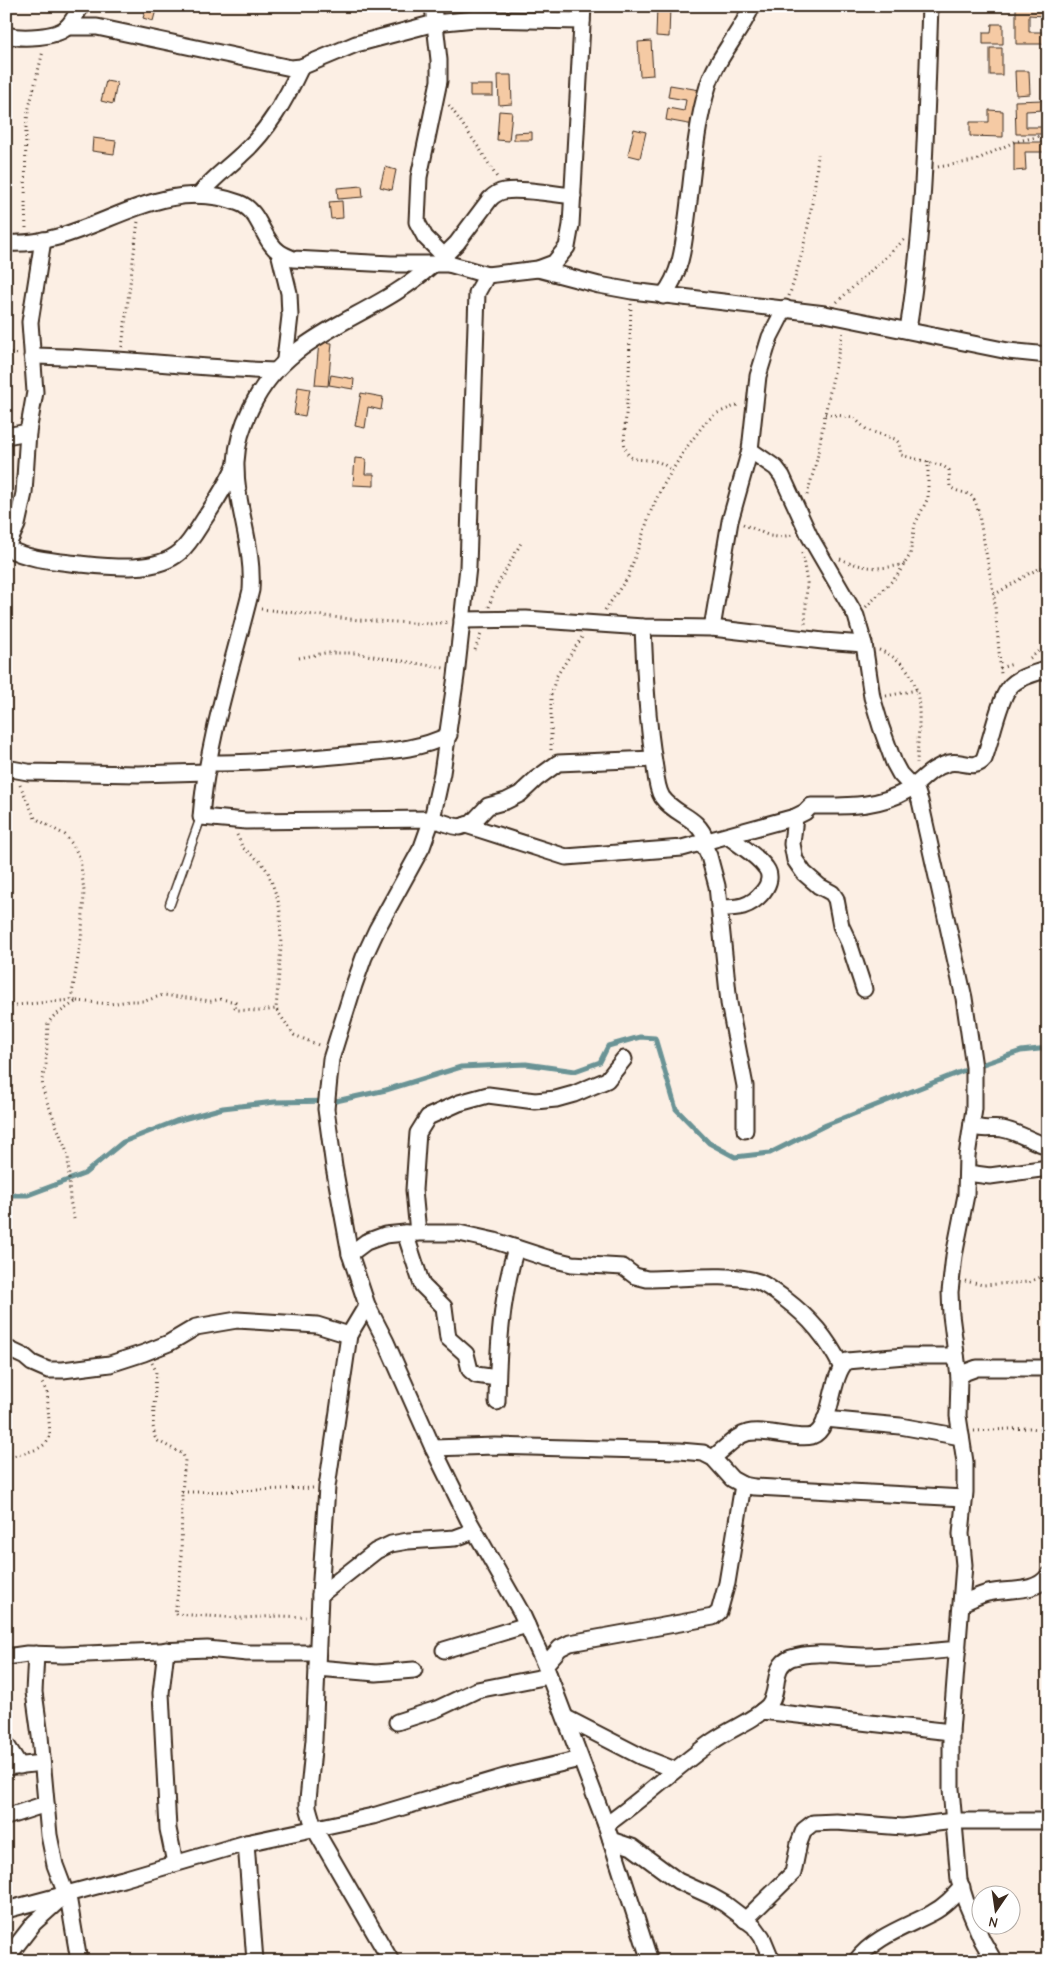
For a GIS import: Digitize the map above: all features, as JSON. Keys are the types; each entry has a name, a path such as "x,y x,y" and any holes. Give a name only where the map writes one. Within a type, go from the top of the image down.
{"street":[{"path":"6,35 29,37 58,33 67,27 81,6"},
{"path":"433,6 439,60 438,91 419,177 417,222 442,262"},
{"path":"664,296 677,274 681,257 708,86 720,60 742,27 752,6"},
{"path":"908,330 916,282 920,227 930,6"},
{"path":"6,243 37,242 81,229 139,206 168,198 199,195 241,204 252,211 267,239 279,252 293,259 442,262 487,275 538,269 554,263 567,247 571,225 583,13 435,23 356,44 301,67 292,68 96,27 67,27"},
{"path":"199,195 216,175 241,156 262,132 283,104 301,67"},
{"path":"572,196 504,191 497,193 490,199 442,262 397,292 308,341 274,371 256,396 237,442 236,464 253,569 251,590 222,700 208,767 202,818 246,821 432,819 454,826 466,825 566,857 682,848 728,836 763,824 795,817 805,812 811,806 844,807 875,803 889,798 916,783 930,771 955,762 971,766 981,763 1009,688 1020,679 1048,669"},
{"path":"37,242 30,322 35,392 28,432 21,508 12,537 6,548 26,556 108,567 148,565 167,559 178,554 188,545 221,495 236,464"},
{"path":"279,252 289,300 290,316 286,359"},
{"path":"538,269 599,285 632,291 825,314 1008,351 1048,355"},
{"path":"487,275 477,293 475,314 468,567 449,735 432,819 422,847 377,929 364,957 333,1050 326,1110 350,1254 367,1305 386,1342 433,1448 474,1531 527,1624 547,1670 606,1825 650,1961"},
{"path":"712,628 730,520 750,450 758,376 770,337 785,308"},
{"path":"32,356 121,360 274,371"},
{"path":"6,436 28,432"},
{"path":"750,450 776,468 782,476 800,514 807,536 818,549 856,616 864,644 872,697 881,727 894,763 916,783 964,998 973,1059 974,1088 972,1124 967,1156 966,1195 952,1278 951,1315 959,1377 958,1416 965,1462 961,1534 964,1566 950,1732 951,1789 959,1880 982,1940 994,1961"},
{"path":"462,620 526,619 643,627 712,628 864,644"},
{"path":"643,627 648,726 658,787 662,797 703,830 717,886 729,1003 745,1086 745,1130"},
{"path":"9,769 28,772 138,774 406,750 434,743 449,735"},
{"path":"466,825 479,818 488,806 506,801 520,794 558,763 653,759"},
{"path":"795,817 792,844 794,860 804,873 836,899 841,926 849,943 864,989"},
{"path":"720,908 745,906 763,892 769,879 766,867 728,836"},
{"path":"497,1378 476,1375 470,1370 466,1354 448,1338 444,1307 422,1285 412,1233 418,1133 428,1118 460,1103 488,1094 535,1101 556,1099 574,1094 607,1080 624,1059"},
{"path":"972,1124 980,1129 992,1128 1018,1133 1038,1144 1048,1146"},
{"path":"968,1173 984,1176 1048,1168"},
{"path":"350,1254 366,1242 385,1235 412,1233 459,1234 572,1264 623,1267 635,1276 648,1279 724,1277 759,1282 772,1289 816,1326 841,1366"},
{"path":"497,1402 497,1350 507,1276 516,1248"},
{"path":"367,1305 355,1323 350,1335 327,1488 314,1740 308,1807 314,1828 391,1961"},
{"path":"6,1348 48,1370 86,1368 110,1364 144,1353 196,1328 237,1320 317,1326 350,1335"},
{"path":"713,1458 738,1435 753,1431 812,1436 820,1429 825,1419 841,1366 847,1361 905,1356 956,1356"},
{"path":"959,1377 966,1372 978,1368 1048,1368"},
{"path":"825,1419 960,1434"},
{"path":"433,1448 495,1446 703,1453 713,1458 732,1479 743,1485 771,1489 964,1498"},
{"path":"397,1722 438,1709 478,1690 547,1670 560,1648 570,1643 713,1617 719,1612 722,1603 743,1485"},
{"path":"320,1595 376,1551 391,1544 455,1538 474,1531"},
{"path":"962,1603 986,1593 1024,1589 1040,1584 1048,1576"},
{"path":"444,1650 527,1624"},
{"path":"6,1657 36,1654 207,1649 247,1653 318,1653"},
{"path":"606,1825 633,1807 675,1770 716,1739 762,1712 774,1700 778,1670 782,1663 790,1658 814,1653 865,1656 958,1649"},
{"path":"166,1650 161,1694 168,1829 175,1863"},
{"path":"36,1654 34,1692 40,1728 49,1835 55,1865 66,1894 79,1961"},
{"path":"317,1668 368,1673 414,1670"},
{"path":"762,1712 950,1732"},
{"path":"566,1718 642,1757 675,1770"},
{"path":"6,1744 13,1766 42,1763"},
{"path":"6,1910 246,1843 373,1816 504,1777 580,1759"},
{"path":"6,1817 46,1804"},
{"path":"744,1920 793,1873 799,1843 804,1830 813,1823 860,1823 902,1827 954,1821 1048,1821"},
{"path":"611,1840 632,1847 678,1881 712,1896 754,1926 762,1937 772,1961"},
{"path":"246,1843 255,1961"},
{"path":"856,1961 867,1950 900,1927 933,1913 948,1902 962,1887"},
{"path":"6,1959 34,1923 66,1894"}],"lane":[{"path":"170,904 202,818"}],"path":[{"path":"37,242 25,220 26,128 46,36"},
{"path":"438,91 493,169 504,191"},
{"path":"924,168 957,165 974,161 1014,142 1037,137 1048,132"},
{"path":"785,308 798,270 810,216 818,154"},
{"path":"121,360 139,206"},
{"path":"825,314 882,259 920,227"},
{"path":"632,291 625,449 632,459 652,460 664,464 672,470"},
{"path":"800,514 818,460 825,414 845,318"},
{"path":"550,768 551,695 556,677 582,638 595,624 628,577 651,511 661,488 672,470 705,423 715,414 740,403 747,397 758,376"},
{"path":"825,414 853,417 867,430 895,439 899,443 902,454 928,461 949,470 950,487 970,493 973,496 978,510 994,595 1001,677"},
{"path":"856,616 884,590 906,564 910,555 915,524 928,498 928,461"},
{"path":"730,520 770,536 807,536 802,557 807,583 806,639"},
{"path":"818,549 849,563 865,567 878,569 906,564"},
{"path":"994,595 1030,573 1048,565"},
{"path":"247,608 328,617 430,624 462,620"},
{"path":"864,644 885,652 907,668 917,690 919,721 916,783"},
{"path":"1023,661 1048,644"},
{"path":"299,658 326,653 355,653 457,669"},
{"path":"1000,668 1015,664"},
{"path":"872,697 917,690"},
{"path":"9,769 35,818 65,835 80,858 84,890 82,933 71,1000"},
{"path":"226,820 234,830 243,848 265,867 273,882 278,900 281,947 276,1009 294,1034 333,1050"},
{"path":"6,1006 71,1000 110,1004 145,1001 163,994 211,1001 222,999 235,1002 235,1007 238,1010 258,1011 276,1009"},
{"path":"74,1218 70,1200 68,1155 43,1089 42,1080 46,1064 48,1023 54,1016 76,1001"},
{"path":"952,1278 983,1285 1029,1282 1048,1274"},
{"path":"144,1353 156,1371 153,1426 155,1436 158,1441 182,1454 185,1460 182,1492 182,1549 175,1614 240,1618 282,1616 319,1618"},
{"path":"6,1460 40,1448 49,1440 47,1392 32,1363"},
{"path":"960,1434 1029,1428 1048,1430"},
{"path":"182,1492 327,1488"}],"building":[{"path":"147,6 157,6 153,21 143,18"},
{"path":"657,6 670,6 669,37 656,36"},
{"path":"1016,6 1045,6 1045,16 1029,15 1029,32 1046,32 1045,44 1016,44"},
{"path":"992,24 1003,24 1003,44 983,44 983,33 991,33"},
{"path":"651,41 653,75 640,76 638,42"},
{"path":"990,48 1002,48 1002,75 990,75"},
{"path":"1015,71 1029,71 1030,94 1016,95"},
{"path":"498,75 511,75 512,104 499,105"},
{"path":"106,81 117,83 113,104 101,101"},
{"path":"470,85 493,85 493,96 470,96"},
{"path":"670,85 700,90 694,125 666,120 668,108 684,111 686,100 668,97"},
{"path":"1043,100 1043,110 1026,111 1026,127 1046,127 1046,134 1016,134 1015,101"},
{"path":"989,110 1003,111 1003,137 970,136 970,122 989,122"},
{"path":"499,111 512,112 509,141 497,140"},
{"path":"634,129 646,132 640,158 628,155"},
{"path":"532,132 532,140 514,140 514,133"},
{"path":"93,138 116,141 114,154 92,151"},
{"path":"1014,142 1046,142 1046,152 1025,152 1026,170 1014,171"},
{"path":"385,167 396,170 392,190 380,187"},
{"path":"362,186 363,197 338,199 337,188"},
{"path":"342,201 343,218 331,219 329,202"},
{"path":"319,342 332,343 328,386 315,385"},
{"path":"331,375 354,379 353,389 329,385"},
{"path":"298,387 310,389 305,416 294,414"},
{"path":"361,393 383,397 381,410 368,407 365,428 355,426"},
{"path":"355,458 366,459 365,474 374,474 374,486 353,485"}],"waterway":[{"path":"6,1195 28,1195 84,1174 123,1142 176,1121 223,1108 275,1102 336,1101 386,1090 461,1067 526,1064 575,1071 600,1062 608,1046 640,1037 655,1038 676,1109 709,1143 735,1157 770,1153 826,1125 960,1072 1021,1051 1048,1048"}]}
